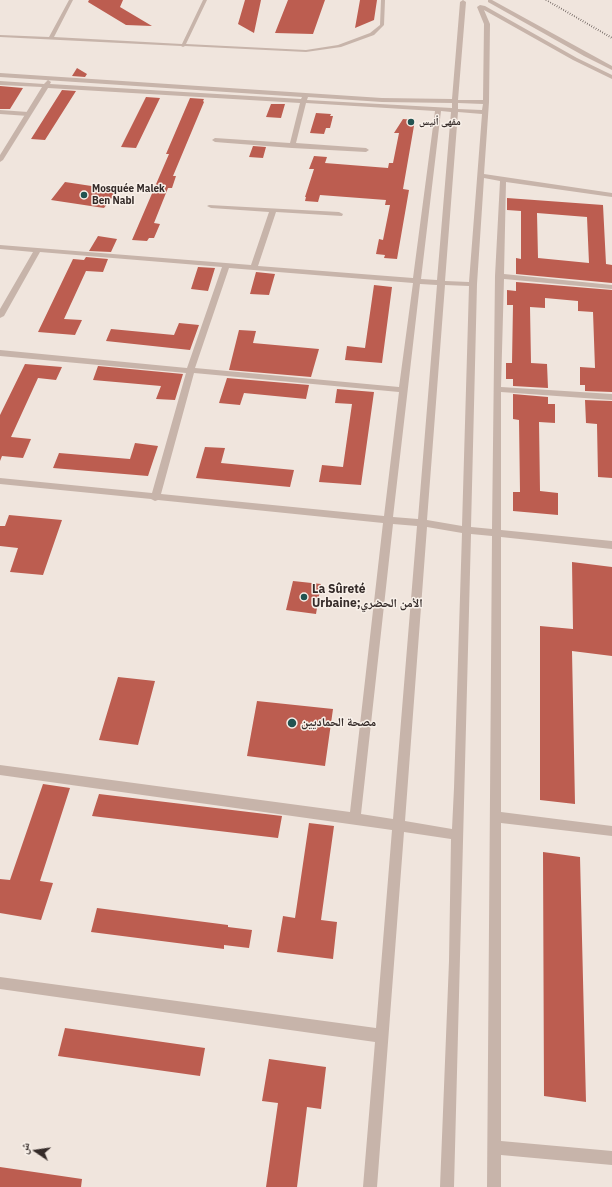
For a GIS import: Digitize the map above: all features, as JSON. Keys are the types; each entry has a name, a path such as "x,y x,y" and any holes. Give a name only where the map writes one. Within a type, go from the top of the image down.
{"street":[{"path":"472,5 489,4 489,0 612,68"},
{"path":"472,5 507,21 575,59 612,77"},
{"path":"447,1187 455,961 457,836 468,530 473,284 485,108 487,24 472,5"},
{"path":"370,1187 455,107 472,5"},
{"path":"487,24 507,21"},
{"path":"0,75 121,82 485,108"},
{"path":"0,160 44,86 52,78"},
{"path":"117,91 121,82"},
{"path":"0,83 438,111 455,107 485,108"},
{"path":"292,146 305,95"},
{"path":"354,818 403,390 438,111"},
{"path":"215,140 366,150"},
{"path":"480,176 612,195"},
{"path":"494,1187 496,389 503,179"},
{"path":"211,206 339,214"},
{"path":"254,268 273,210"},
{"path":"0,247 441,283 473,284"},
{"path":"0,316 37,251"},
{"path":"155,498 191,369 226,266"},
{"path":"499,276 612,287"},
{"path":"0,353 191,369 403,390"},
{"path":"496,389 612,397"},
{"path":"0,481 155,498 422,523 468,530 612,545"},
{"path":"1,772 354,818 457,836"},
{"path":"496,817 612,831"},
{"path":"0,982 382,1036"},
{"path":"494,1147 612,1158"}],"lane":[{"path":"51,38 71,0"},
{"path":"183,46 204,0"},
{"path":"0,36 306,51 339,46 372,34 382,25 383,0"},
{"path":"0,112 28,114"}],"building":[{"path":"89,0 123,0 120,7 152,26 126,25 88,2"},
{"path":"245,0 261,0 254,33 238,24"},
{"path":"288,0 325,0 313,34 275,33"},
{"path":"360,0 377,0 374,20 355,28"},
{"path":"77,68 87,74 85,77 72,76"},
{"path":"0,86 23,88 10,109 0,109"},
{"path":"62,90 76,91 45,140 31,139"},
{"path":"146,97 160,98 136,148 121,147"},
{"path":"190,98 204,99 204,102 173,176 176,176 172,188 168,188 154,223 160,224 154,238 149,238 147,241 132,240 169,154 166,154"},
{"path":"271,104 285,104 281,118 266,117"},
{"path":"316,113 331,114 330,116 333,116 330,128 326,128 324,134 310,133"},
{"path":"403,119 415,120 403,189 409,190 397,259 384,258 385,255 376,254 379,239 383,240 390,205 385,205 386,200 320,195 318,202 305,201 305,197 314,169 309,169 314,156 327,157 325,163 388,168 389,163 393,163 399,133 394,133"},
{"path":"253,146 266,147 263,158 249,157"},
{"name":"Mosquée Malek Ben Nabi","path":"65,182 118,190 104,208 51,200"},
{"path":"507,198 603,205 606,264 612,265 612,283 516,274 516,258 521,259 521,211 507,210","holes":["537,213 587,217 589,263 538,258"]},
{"path":"98,236 117,239 111,252 89,251"},
{"path":"86,257 108,259 103,272 86,271 64,319 82,320 75,335 38,332 73,259 84,260"},
{"path":"198,267 215,268 208,291 191,289"},
{"path":"256,272 275,274 269,295 250,294"},
{"path":"516,282 612,290 612,392 585,391 585,385 580,385 580,367 595,368 593,312 578,311 578,301 545,298 545,308 530,307 531,363 547,364 548,388 513,386 513,379 506,379 506,363 512,363 513,305 507,305 507,290 516,291"},
{"path":"374,285 392,287 382,363 345,360 347,346 365,348"},
{"path":"179,323 199,325 190,350 106,341 111,329 174,335"},
{"path":"239,330 256,331 253,343 319,349 311,377 229,370"},
{"path":"25,364 62,367 56,380 38,378 11,437 31,439 23,458 2,456 0,461 0,415"},
{"path":"98,366 183,374 175,400 156,399 161,386 93,380"},
{"path":"227,378 309,385 306,399 244,393 240,405 219,403"},
{"path":"337,389 374,392 361,485 319,482 322,465 343,467 352,404 335,403"},
{"path":"513,394 548,397 548,404 555,404 555,423 539,422 540,491 558,493 558,515 513,511 513,492 520,492 519,420 513,419"},
{"path":"585,400 612,401 612,478 598,477 597,424 586,423"},
{"path":"135,443 158,446 148,476 53,468 59,453 130,459"},
{"path":"205,447 225,448 221,463 294,470 290,487 196,478"},
{"path":"9,515 62,520 43,575 10,572 18,548 0,546 0,526 5,526"},
{"path":"572,562 612,567 612,656 572,651 575,804 540,800 540,626 573,629"},
{"name":"La Sûreté Urbaine;الأمن الحضري","path":"293,581 321,584 316,614 286,610"},
{"path":"118,677 155,681 138,745 99,740"},
{"name":"مصحة الحماديين","path":"257,701 333,709 325,766 247,756"},
{"path":"43,784 70,788 40,881 53,883 41,920 0,913 0,879 10,880"},
{"path":"99,794 282,816 278,838 92,816"},
{"path":"309,823 334,826 321,920 337,922 333,959 277,952 283,916 295,918"},
{"path":"543,852 580,857 586,1102 544,1096"},
{"path":"97,908 228,925 228,927 252,930 249,948 224,945 224,949 91,932"},
{"path":"65,1028 205,1048 200,1076 58,1056"},
{"path":"269,1059 326,1067 321,1109 307,1107 297,1187 266,1187 278,1103 262,1101"},
{"path":"0,1167 82,1179 81,1187 0,1187"}],"railway":[{"path":"546,0 612,38"}],"place":[{"name":"مقهى أنيس","path":"411,122"},
{"name":"Mosquée Malek Ben Nabi","path":"84,195"},
{"name":"La Sûreté Urbaine;الأمن الحضري","path":"304,597"},
{"name":"مصحة الحماديين","path":"292,723"}]}
